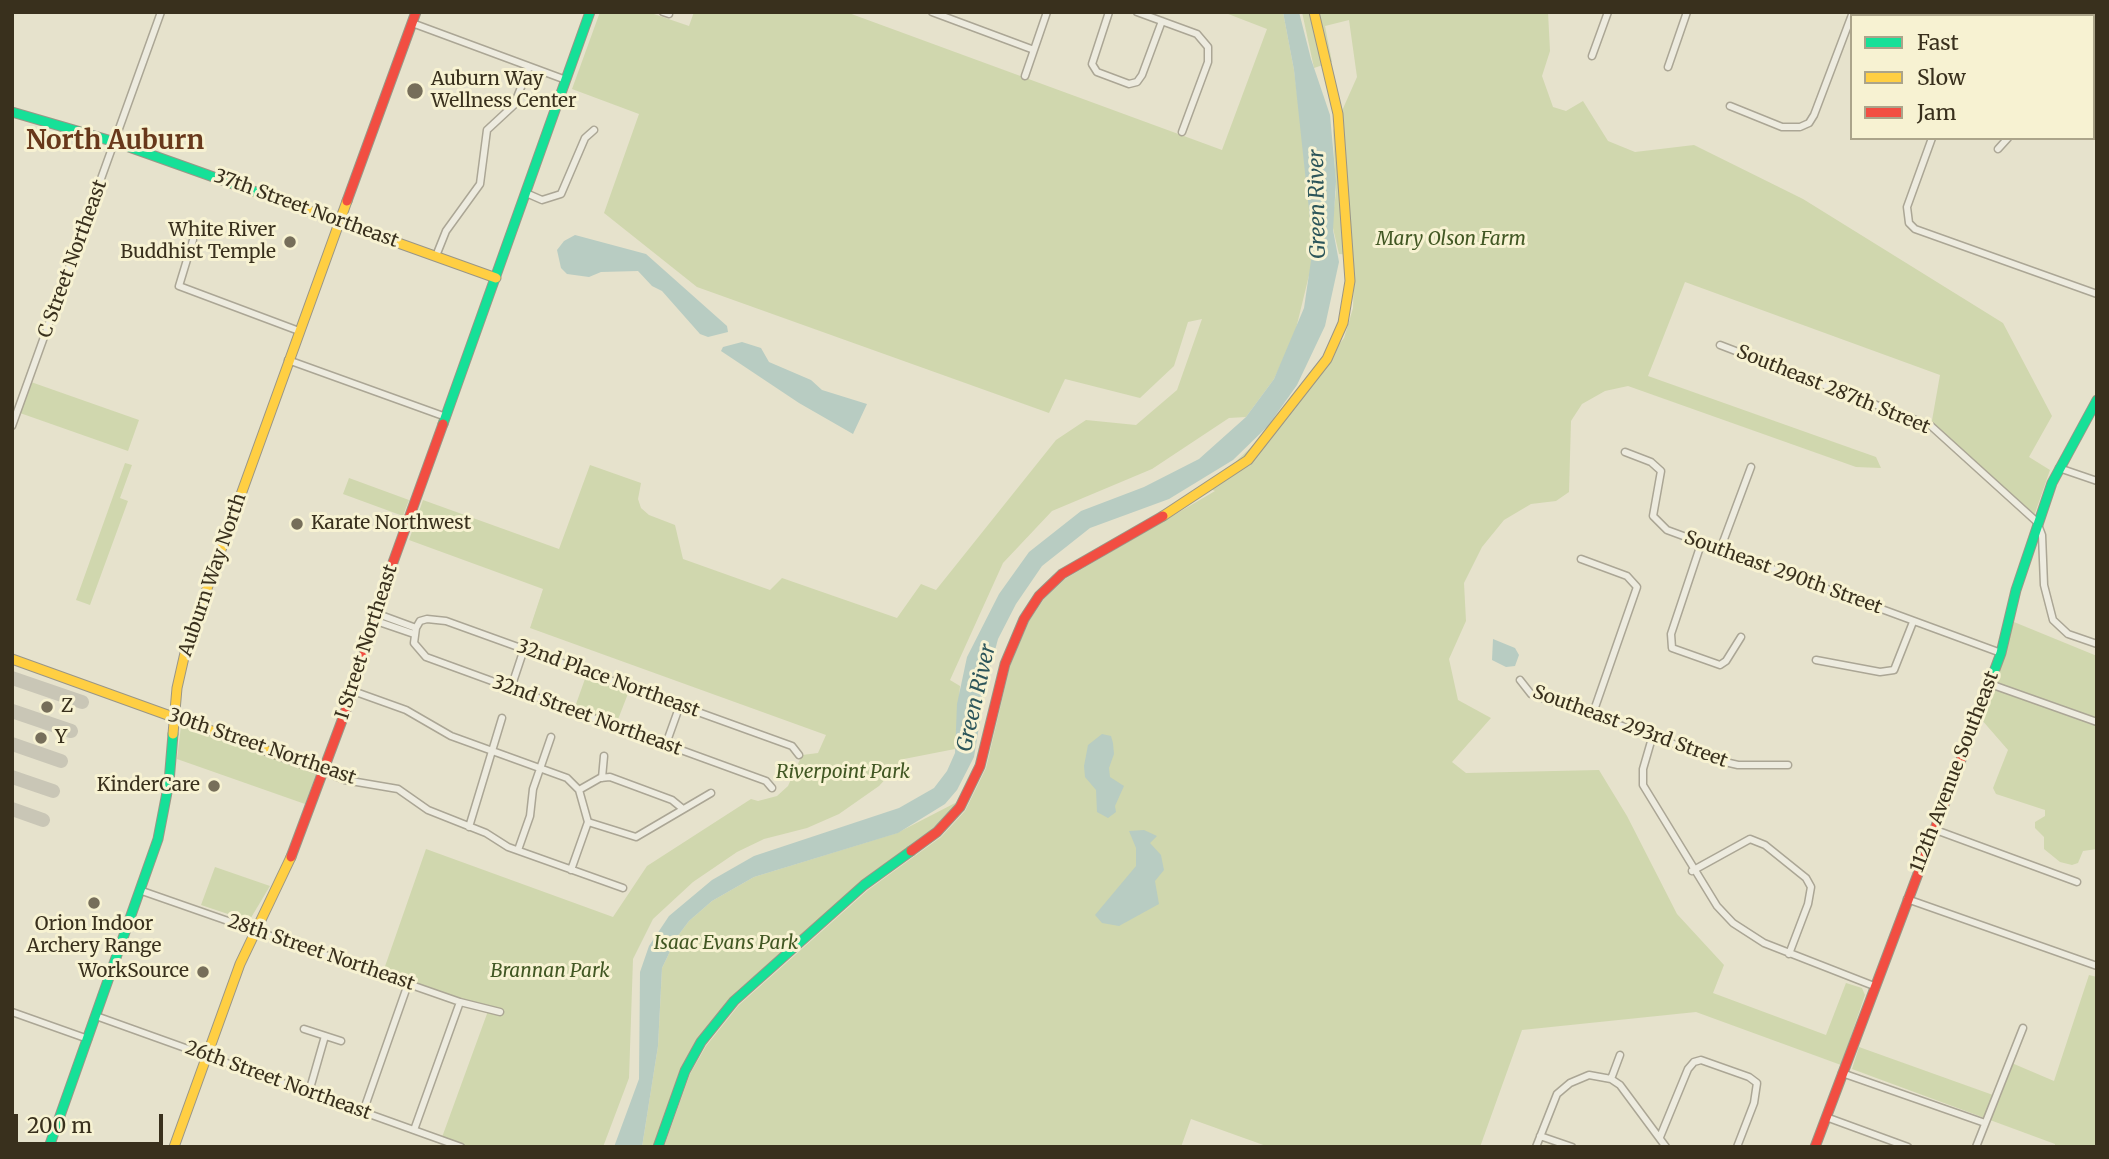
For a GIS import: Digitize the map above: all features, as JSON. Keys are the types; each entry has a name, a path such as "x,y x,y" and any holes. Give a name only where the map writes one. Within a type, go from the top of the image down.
{"street":[{"name":"C Street Northeast","path":"12,426 161,12"},
{"name":"Auburn Way North","path":"49,1147 142,891 164,811 174,718 187,644 416,12"},
{"name":"I Street Northeast","path":"174,1147 254,930 287,867 353,691 387,579 590,12"},
{"path":"932,12 1034,50"},
{"path":"1025,76 1047,12"},
{"path":"1109,12 1092,59 1095,70 1133,83 1142,75 1162,21"},
{"path":"1137,12 1197,34 1205,41 1209,58 1182,132"},
{"path":"658,1147 685,1071 701,1042 734,1001 864,885 937,832 960,807 980,766 995,697 1011,648 1039,596 1062,574 1208,488 1248,460 1327,359 1347,307 1350,281 1338,114 1314,12"},
{"path":"1592,56 1608,12"},
{"path":"1668,67 1687,12"},
{"path":"1730,106 1782,127 1800,127 1809,123 1815,115 1850,20"},
{"path":"412,23 566,80"},
{"path":"436,256 446,231 480,185 486,130 512,107 529,66"},
{"name":"37th Street Northeast","path":"12,112 115,142 496,278"},
{"path":"526,193 542,200 561,194 585,138 594,130"},
{"path":"1931,140 1910,193 1907,207 1909,223 1925,234 2097,293"},
{"path":"1998,149 2006,140"},
{"path":"193,240 178,283 187,290 299,331"},
{"name":"Southeast 287th Street","path":"1720,345 1931,426 2037,522"},
{"path":"288,360 446,417"},
{"name":"112th Avenue Southeast","path":"1815,1147 1990,684 2037,522 2059,468 2096,403"},
{"name":"Southeast 290th Street","path":"1625,452 1651,462 1661,471 1653,512 1656,521 1667,530 2001,653"},
{"path":"1720,551 1751,467"},
{"path":"2059,468 2097,481"},
{"path":"2037,522 2042,534 2044,585 2053,620 2068,634 2097,643"},
{"path":"1701,544 1670,643 1676,650 1720,665 1726,661 1741,637"},
{"path":"1581,559 1636,582 1636,592 1592,716"},
{"path":"377,618 415,631"},
{"name":"32nd Place Northeast","path":"415,631 423,620 438,619 792,746 799,755"},
{"path":"1816,660 1880,672 1894,670 1913,622"},
{"name":"32nd Street Northeast","path":"415,631 415,648 426,657 766,781 772,788"},
{"path":"510,688 524,649"},
{"name":"30th Street Northeast","path":"12,659 345,780 398,789 428,810 518,850 623,888"},
{"name":"Southeast 293rd Street","path":"1520,680 1531,694 1651,738 1738,765 1788,765"},
{"path":"1990,684 2097,722"},
{"path":"353,691 399,707 444,733 569,779 579,790 588,822 571,870"},
{"path":"666,744 680,705"},
{"path":"469,827 490,750 502,718"},
{"path":"518,850 551,737"},
{"path":"1651,738 1642,777 1643,785 1692,871 1717,906 1733,923 1757,940 1874,986"},
{"path":"602,778 604,756"},
{"path":"579,790 602,778 616,779 669,798 684,809"},
{"path":"588,822 636,837 711,793"},
{"path":"1933,829 2077,882"},
{"path":"1692,871 1750,839 1765,845 1806,878 1811,887 1808,904 1789,954"},
{"name":"28th Street Northeast","path":"142,891 460,1002 500,1012"},
{"path":"1907,899 2097,966"},
{"path":"363,1112 408,984"},
{"path":"414,1130 460,1002"},
{"path":"12,1012 88,1039"},
{"name":"26th Street Northeast","path":"96,1016 460,1147"},
{"path":"1976,1147 2023,1028"},
{"path":"304,1029 341,1041"},
{"path":"309,1093 325,1036"},
{"path":"1611,1079 1620,1055"},
{"path":"1660,1138 1686,1073 1694,1062 1705,1061 1749,1077 1758,1086 1737,1147"},
{"path":"1842,1073 1985,1123"},
{"path":"1536,1147 1557,1094 1570,1083 1589,1075 1611,1079 1631,1096 1666,1147"},
{"path":"1826,1117 1908,1147"},
{"path":"1540,1136 1572,1147"}],"green space":[{"path":"600,12 648,12 689,26 694,12 846,12 1222,150 1267,29 1223,12 1283,12 1294,70 1311,203 1311,267 1294,337 1274,379 1246,417 1229,418 1152,469 1052,511 1003,563 950,680 960,686 955,749 904,759 879,786 839,814 807,828 764,839 737,852 693,882 653,919 633,959 629,1078 603,1147 461,1147 441,1140 488,1011 382,975 426,849 613,917 647,866 751,799 758,801 777,796 788,786 802,755 818,753 826,735 530,628 543,589 409,540 423,500 559,549 590,465 641,483 638,499 641,508 649,515 675,525 683,559 770,590 782,578 897,618 921,584 936,590 1056,440 1086,420 1136,425 1177,390 1202,319 1188,322 1174,366 1140,398 1065,379 1049,413 697,287 604,213 639,114 572,89"},
{"name":"Mary Olson Farm","path":"1302,12 1548,12 1550,51 1542,76 1553,107 1566,111 1583,101 1608,141 1635,152 1694,145 1803,199 2003,323 2052,416 2029,457 2050,470 2033,519 1931,426 1940,375 1685,282 1648,376 1876,457 1881,468 1856,467 1628,386 1605,391 1582,404 1571,421 1569,492 1556,501 1531,504 1504,520 1482,547 1464,583 1466,621 1449,659 1458,700 1491,718 1452,762 1466,773 1599,770 1627,816 1677,914 1724,965 1713,993 1826,1035 1846,983 1862,988 1865,995 1841,1065 1696,1012 1522,1030 1480,1147 1269,1147 1191,1119 1181,1147 664,1147 690,1074 706,1046 739,1005 868,890 941,837 965,811 986,768 1010,666 1029,621 1044,599 1065,579 1215,491 1208,488 1286,414 1344,338 1353,308 1354,273 1353,255 1339,254 1332,224 1336,192 1333,131 1357,77 1349,20 1325,26 1332,62 1314,68"},
{"path":"31,382 139,420 128,451 20,413"},
{"path":"125,463 132,465 120,498 128,501 90,605 76,600"},
{"path":"349,478 409,500 403,516 343,494"},
{"path":"2014,622 2097,656 2097,849 2083,851 2078,863 2072,865 2060,862 2044,849 2044,837 2035,828 2035,822 2045,816 2045,810 1996,794 1993,788 2008,750 1981,719"},
{"path":"586,676 629,691 617,722 575,707"},
{"path":"181,726 316,774 305,804 177,759"},
{"name":"Isaac Evans Park","path":"959,801 927,835 873,872 737,991 703,1032 684,1064 653,1147 642,1147 658,1046 662,968 677,937 689,921 712,901 754,877 897,833"},
{"path":"215,867 270,886 249,921 201,905"},
{"path":"2089,975 2097,977 2097,1147 2055,1147 2055,1144 1852,1069 1859,1047 1993,1095 2007,1061 2054,1081"}],"water":[{"name":"Green River","path":"1283,12 1299,12 1330,115 1336,181 1333,230 1339,262 1325,326 1297,385 1268,426 1233,460 1169,499 1090,528 1042,566 1016,604 998,639 986,684 974,757 957,790 945,804 898,833 754,877 712,901 689,921 677,937 662,968 658,1046 642,1147 614,1147 639,1079 640,972 649,946 669,916 712,880 754,856 899,808 934,788 947,771 955,753 957,704 967,657 999,594 1029,552 1081,511 1144,487 1199,459 1246,417 1274,379 1304,308 1313,247 1294,70"},
{"path":"575,235 646,254 727,326 728,332 708,337 700,334 662,291 652,286 638,271 601,272 589,277 567,274 561,268 557,250 564,241"},
{"path":"742,342 761,348 769,362 811,380 822,390 867,404 853,434 799,403 721,351 723,347"},
{"path":"1493,639 1515,648 1519,655 1515,666 1506,667 1492,660"},
{"path":"1102,734 1111,736 1113,743 1110,777 1124,786 1115,806 1116,812 1108,818 1097,812 1096,790 1085,777 1084,766 1088,745"},
{"path":"1144,830 1157,836 1150,843 1161,855 1164,870 1155,881 1159,904 1119,926 1102,923 1095,915 1136,866 1136,848 1129,831"}],"taxiway":[{"path":"12,678 82,702"},
{"path":"12,711 71,731"},
{"path":"12,744 61,761"},
{"path":"12,777 53,791"},
{"path":"12,809 43,820"}],"traffic: fast":[{"path":"443,424 590,12"},
{"path":"12,112 115,142 267,196"},
{"path":"1985,696 2001,653 2016,590 2052,483 2097,400"},
{"path":"49,1147 158,839 169,782 173,734"},
{"path":"658,1147 685,1071 701,1042 734,1001 864,885 911,851"}],"traffic: slow":[{"path":"1163,516 1248,460 1327,359 1343,323 1350,281 1338,114 1314,12"},
{"path":"2071,12 2075,14"},
{"path":"267,196 496,278"},
{"path":"173,734 177,688 187,644 347,201"},
{"path":"12,659 323,771"},
{"path":"174,1147 240,964 291,857"}],"traffic: jam":[{"path":"347,201 416,12"},
{"path":"291,857 353,691 387,579 443,424"},
{"path":"911,851 937,832 960,807 980,766 1005,664 1024,619 1039,596 1062,574 1163,516"},
{"path":"1815,1147 1985,696"}],"place":[{"name":"Auburn Way Wellness Center","path":"415,91"},
{"name":"White River Buddhist Temple","path":"290,242"},
{"name":"Karate Northwest","path":"297,524"},
{"name":"Z","path":"47,707"},
{"name":"Y","path":"41,738"},
{"name":"KinderCare","path":"214,786"},
{"name":"Orion Indoor Archery Range","path":"94,903"},
{"name":"WorkSource","path":"203,972"}],"district":[{"name":"North Auburn","path":"115,142"}],"park label":[{"name":"Riverpoint Park","path":"843,773"},
{"name":"Brannan Park","path":"550,972"}]}
